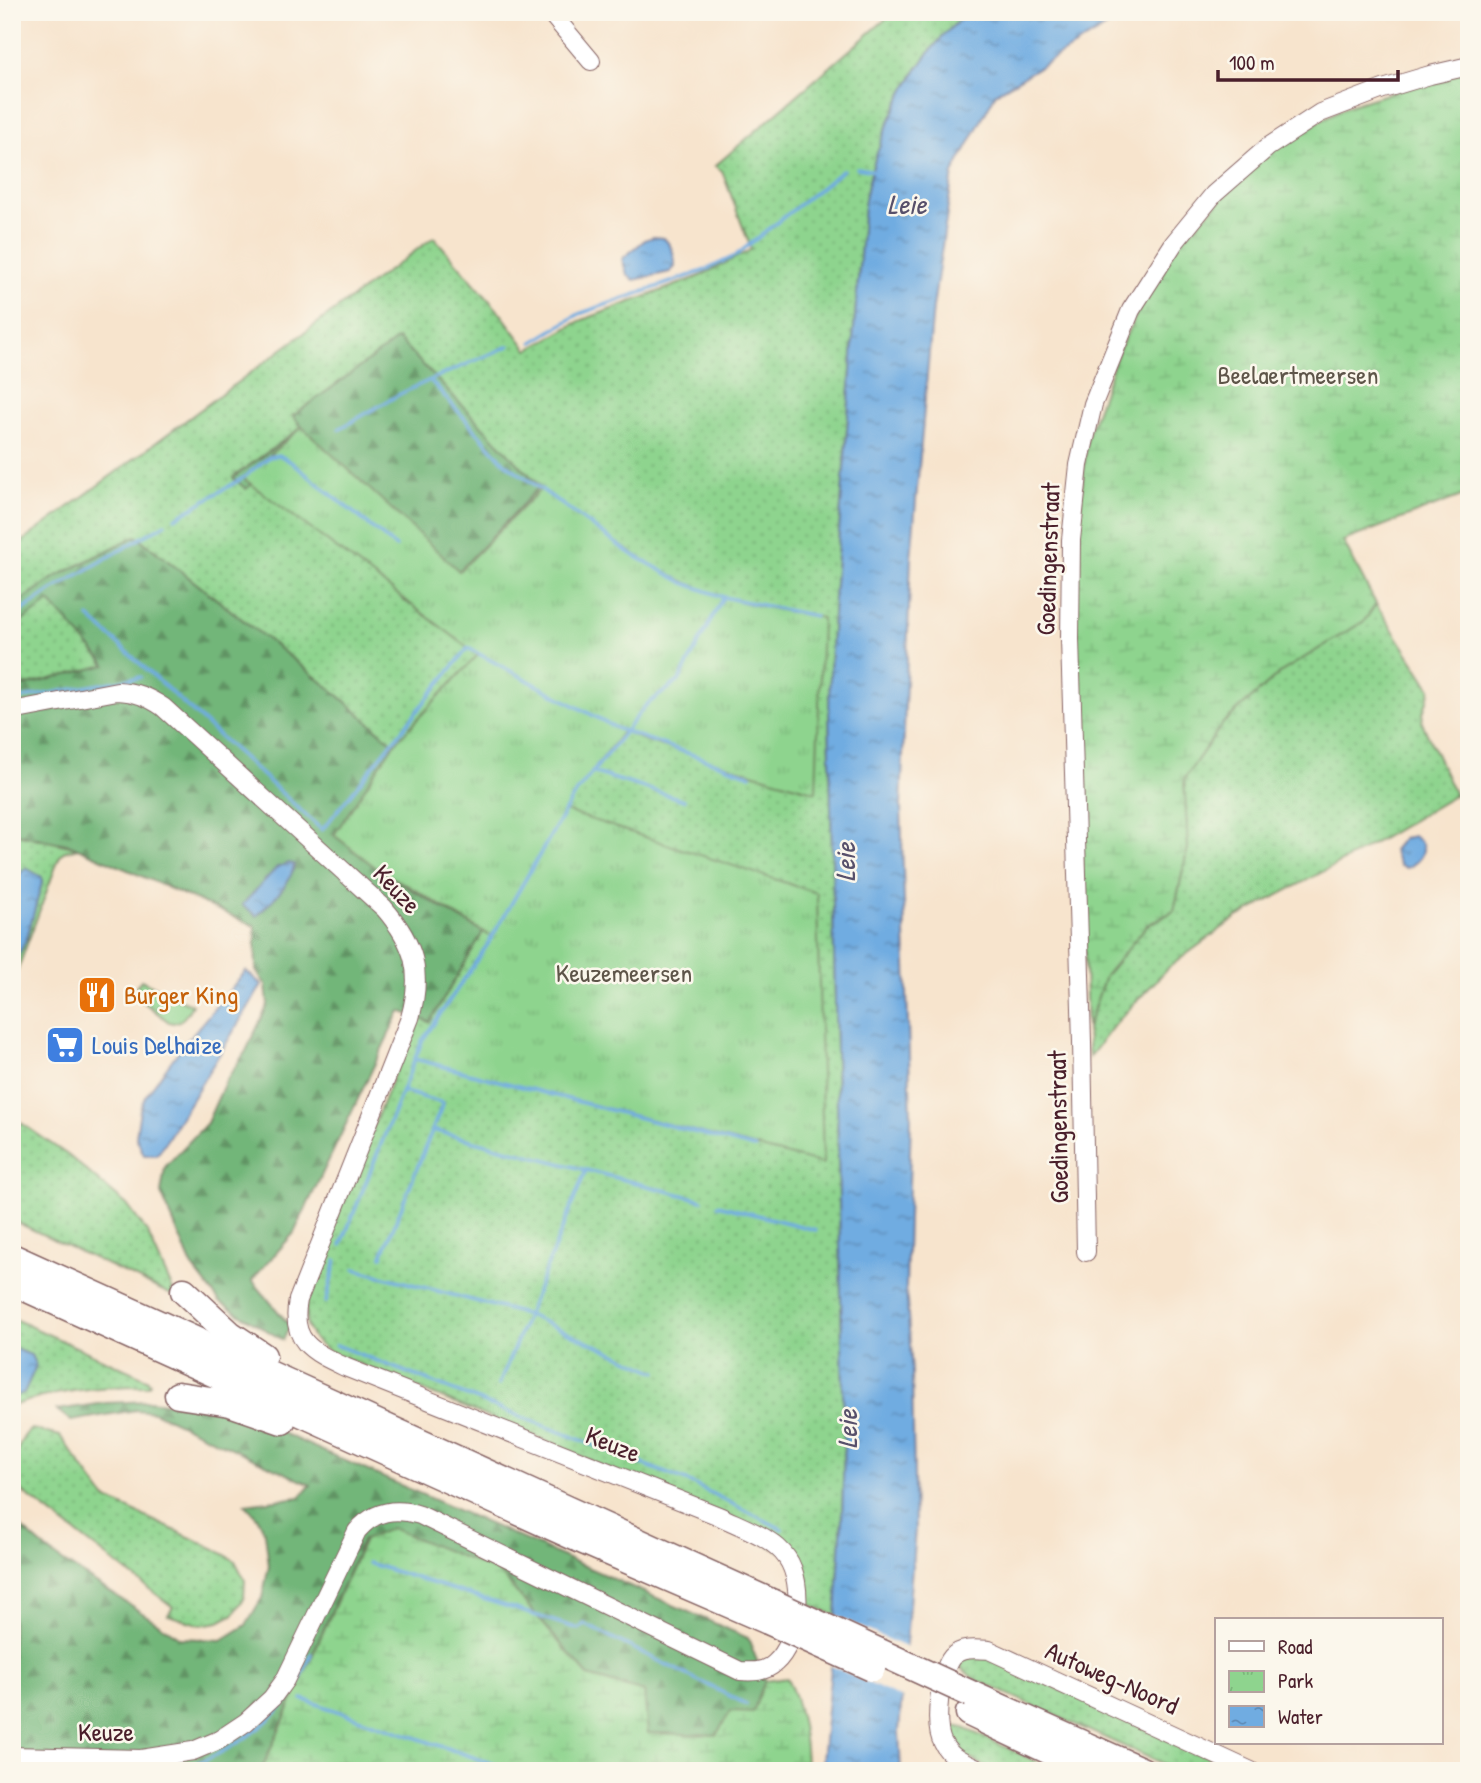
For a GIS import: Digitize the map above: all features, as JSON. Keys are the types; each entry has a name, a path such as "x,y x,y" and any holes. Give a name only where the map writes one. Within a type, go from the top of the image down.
{"highway":[{"path":"12,1257 306,1390 769,1611 969,1703 1143,1771"},
{"path":"12,1282 581,1540 769,1611"},
{"path":"184,1291 230,1334 284,1371 306,1390"},
{"path":"178,1395 230,1403 459,1484"},
{"path":"969,1703 1092,1771"}],"street":[{"path":"550,12 591,61"},
{"name":"Goedingenstraat","path":"1086,1252 1083,1055 1070,639 1071,540 1079,465 1093,404 1131,310 1174,243 1214,194 1268,147 1320,113 1383,89 1469,66"},
{"name":"Keuze","path":"12,711 117,691 147,696 163,707 384,908 399,924 409,943 417,980 410,1018 298,1300 297,1325 307,1347 345,1367 688,1502 753,1533 773,1544 792,1567 796,1609 789,1646 774,1665 755,1672 740,1671 420,1515 405,1510 390,1511 376,1515 356,1531 295,1661 272,1698 246,1722 219,1740 193,1751 141,1759 12,1756"},
{"name":"Autoweg-Noord","path":"982,1771 955,1759 942,1742 937,1725 950,1658 965,1650 989,1650 1251,1771"}],"green space":[{"path":"894,12 969,12 932,49 916,71 902,94 880,144 866,194 853,336 829,708 844,1442 836,1616 801,1600 791,1556 568,1450 328,1351 313,1337 306,1323 309,1286 418,1015 429,1022 483,932 383,873 334,835 394,744 332,690 136,536 55,577 12,607 12,549 434,237 502,315 528,350 580,321 698,277 747,252 751,249 722,171 715,166","holes":["294,415 540,486 309,437 233,477 302,427"]},
{"name":"Beelaertmeersen","path":"1469,68 1469,493 1343,541 1376,604 1364,621 1281,672 1223,723 1184,779 1188,847 1174,911 1147,925 1105,976 1087,1029 1073,583 1087,438 1118,352 1152,282 1176,246 1270,149 1345,107"},
{"path":"398,339 540,486 422,610 404,601 444,559 309,438 246,489 233,478 302,427 293,416"},
{"name":"Keuzemeersen","path":"302,427 459,571 541,489 627,550 672,576 696,587 746,603 822,618 816,792 646,741 623,731 565,811 817,893 823,1164 415,1059 422,1041 492,937 383,873 334,835 394,744 478,655 243,478"},
{"path":"136,536 332,690 394,744 334,835 383,873 483,932 430,1022 400,1011 294,1233 252,1280 290,1326 283,1340 220,1302 192,1266 161,1193 165,1167 207,1123 225,1082 246,1051 268,1005 266,985 256,971 255,926 71,845 12,833 12,689 106,665 50,602 12,628 12,607 55,577"},
{"path":"50,601 107,665 12,689 12,628"},
{"path":"1376,604 1431,689 1422,723 1455,795 1351,857 1237,917 1168,968 1115,1024 1089,1058 1087,1029 1105,976 1147,925 1174,911 1188,847 1184,779 1223,723 1281,672 1364,621"},
{"path":"12,833 78,848 63,852 59,858 12,985"},
{"path":"141,980 192,1005 185,1017 177,1022 169,1022 132,993"},
{"path":"12,1108 17,1120 69,1156 127,1205 147,1232 176,1297 12,1220"},
{"path":"12,1318 147,1379 150,1383 148,1386 96,1388 62,1393 12,1406"},
{"path":"150,1401 234,1412 748,1638 765,1681 753,1712 731,1712 716,1735 647,1733 644,1692 588,1676 499,1572 363,1540 261,1771 12,1771 12,1533 17,1524 53,1555 181,1638 222,1640 246,1625 262,1598 269,1566 265,1533 257,1517 245,1504 300,1497 311,1485 154,1412 136,1410 71,1421 57,1410 105,1403"},
{"path":"31,1429 60,1436 105,1498 235,1561 245,1580 244,1598 234,1614 219,1622 201,1625 168,1615 173,1607 16,1487 19,1448"},
{"path":"391,1528 499,1572 588,1676 644,1692 648,1733 716,1735 731,1711 753,1712 765,1681 787,1678 802,1723 806,1771 261,1771 364,1540"},
{"path":"987,1656 1239,1771 1179,1771 974,1679 955,1662 960,1658"},
{"path":"943,1724 964,1728 1057,1771 995,1771 959,1754"}],"water":[{"name":"Leie","path":"969,12 1135,12 996,93 953,173 933,307 911,558 901,806 911,1117 906,1287 912,1373 915,1529 899,1732 901,1771 821,1771 836,1616 844,1442 830,671 863,217 872,169 902,94 932,49"},
{"path":"653,237 664,238 667,242 673,252 675,267 670,272 634,280 627,274 622,259 645,240"},
{"path":"1414,836 1422,845 1422,854 1407,868 1400,866 1393,850 1403,838"},
{"path":"294,864 289,879 257,916 242,905 277,867"},
{"path":"26,868 42,877 42,883 27,938 12,968 12,899 19,875"},
{"path":"246,971 262,985 160,1151 156,1155 144,1155 136,1137 140,1109 145,1097 180,1049"},
{"path":"12,1348 31,1355 36,1366 24,1393 12,1397"}],"pier":[{"path":"832,1614 909,1649 905,1700 827,1664"}],"waterway":[{"path":"857,168 876,171"},
{"path":"533,342 579,314 703,271 735,256 843,170"},
{"path":"430,380 509,346"},
{"path":"339,429 430,380 505,463 628,552 684,583 723,597"},
{"path":"175,518 243,478 269,457 279,455 396,547"},
{"path":"12,618 49,592 165,524"},
{"path":"341,1245 422,1041 488,944 573,797 646,705 679,681 723,597 815,616"},
{"path":"89,617 322,830 468,648 618,729 751,775"},
{"path":"12,700 141,677"},
{"path":"592,772 684,800"},
{"path":"415,1059 755,1148"},
{"path":"382,1256 443,1103 402,1091"},
{"path":"432,1130 702,1200"},
{"path":"499,1385 586,1170"},
{"path":"718,1205 816,1230"},
{"path":"326,1302 336,1260"},
{"path":"355,1269 528,1315 657,1372"},
{"path":"336,1345 689,1482 782,1529"},
{"path":"368,1563 579,1629 584,1624 746,1704"},
{"path":"170,1771 218,1754 262,1725 290,1697 311,1654"},
{"path":"302,1699 514,1771"},
{"path":"12,1770 28,1771"}],"place":[{"name":"Burger King","path":"97,995"},
{"name":"Louis Delhaize","path":"65,1045"}]}
